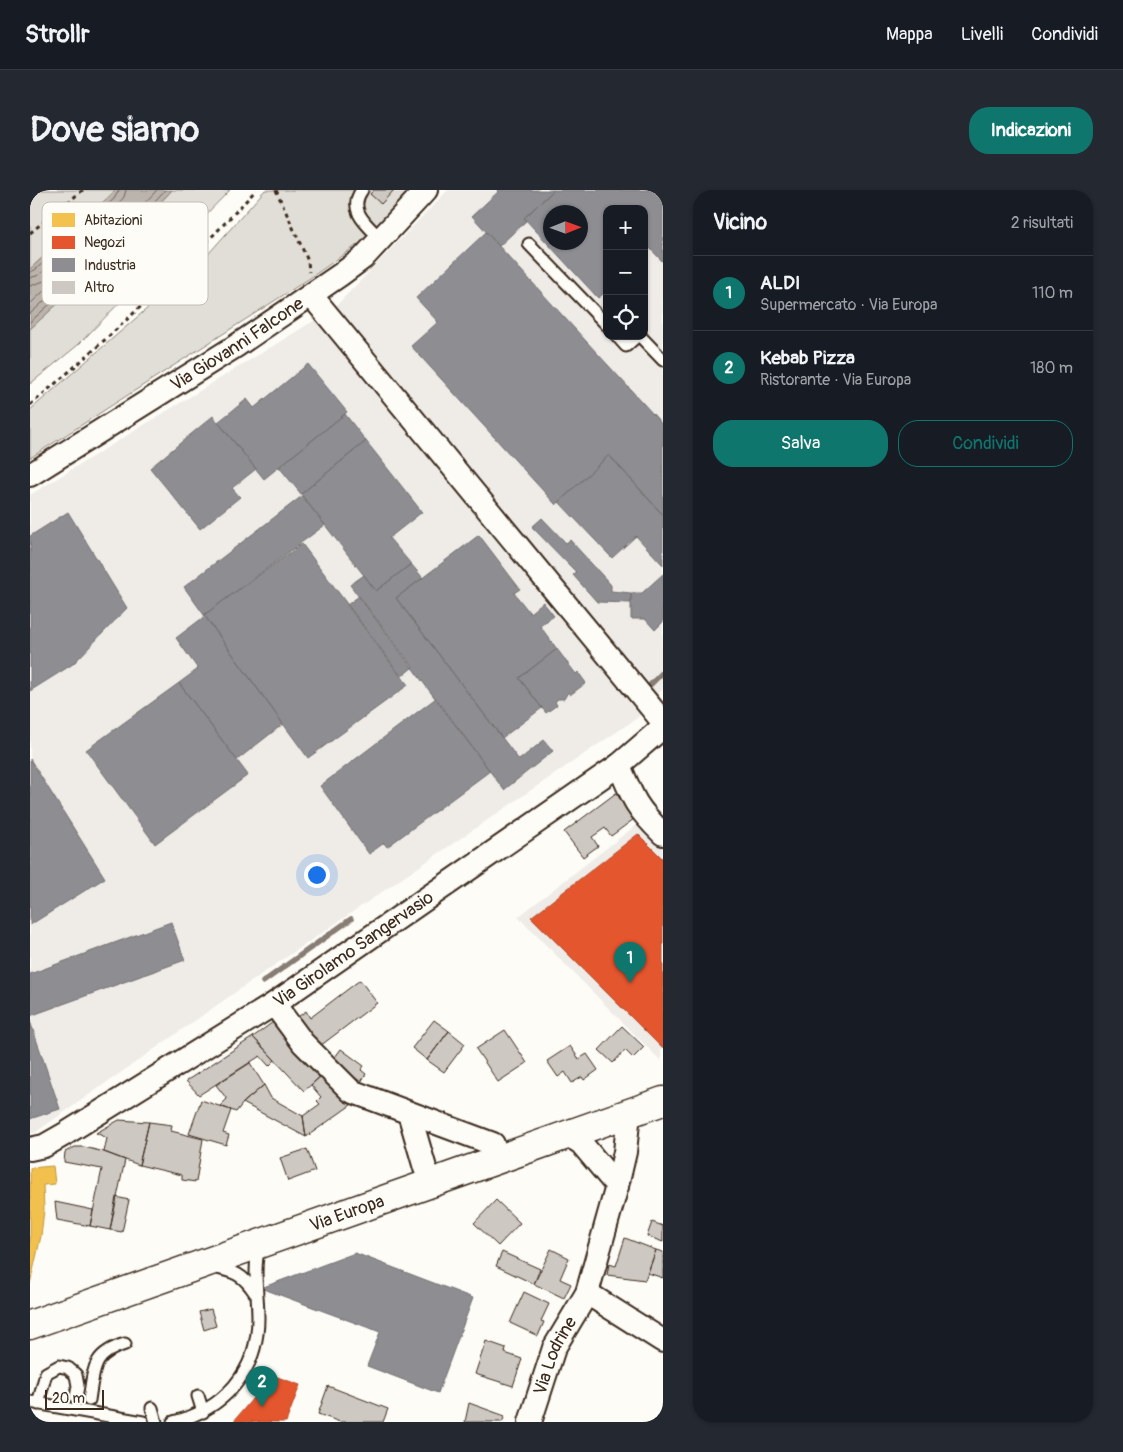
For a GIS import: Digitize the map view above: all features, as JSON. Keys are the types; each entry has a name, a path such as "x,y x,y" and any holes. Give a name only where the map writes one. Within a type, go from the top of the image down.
{"main road":[{"name":"Via Europa","path":"30,1306 493,1144 663,1082"},
{"name":"Via Europa","path":"30,1325 663,1101"}],"street":[{"name":"Via Giovanni Falcone","path":"30,475 236,346 310,286 363,258 426,190"},
{"path":"310,286 663,722"},
{"name":"Via Girolamo Sangervasio","path":"30,1149 44,1146 66,1134 274,1004 619,764 663,727"},
{"path":"619,764 637,806 663,834"},
{"path":"274,1004 303,1043 352,1091 493,1144"},
{"path":"409,1113 425,1168"},
{"name":"Via Lodrine","path":"530,1422 554,1348 587,1293 617,1186 629,1113"},
{"path":"568,1135 581,1144 617,1186"},
{"path":"587,1293 663,1340"}],"lane":[{"path":"362,190 356,203 357,212 381,239"},
{"path":"529,244 603,322"},
{"path":"621,340 626,346 633,340"},
{"path":"642,340 663,360"},
{"path":"173,1422 203,1412 220,1402 247,1370 255,1346 258,1319 255,1293 260,1244"},
{"path":"198,1266 230,1270 246,1279 255,1293"},
{"path":"89,1400 96,1361 108,1349 125,1344"},
{"path":"76,1397 78,1386 76,1376 68,1368 60,1366 46,1373 34,1403 143,1422"},
{"path":"198,1396 203,1412"},
{"path":"152,1408 156,1422"}],"path":[{"path":"68,202 83,190"},
{"path":"208,240 256,190"},
{"path":"276,190 308,261 310,286"},
{"path":"30,233 42,223"},
{"path":"30,404 86,358 143,305"}],"shaded area":[{"path":"32,190 116,190 103,202 42,202 42,258 30,269 30,192"},
{"path":"172,190 230,190 208,212 208,202 161,202"},
{"path":"265,190 410,190 360,243 310,278 30,458 30,410 151,305 208,305 208,254"},
{"path":"448,190 663,190 663,689 637,718 250,982 36,1132 30,1134 30,495 333,309"},
{"path":"56,305 117,305 78,345 30,384 30,329"},
{"path":"640,822 663,845 661,1061 518,917"}],"water":[{"path":"116,190 172,190 161,202 103,202"},
{"path":"42,258 42,305 56,305 30,329 30,269"}],"building: Abitazioni":[{"path":"53,1166 55,1184 43,1185 44,1210 41,1236 30,1284 30,1168"}],"building: Negozi":[{"path":"638,834 663,859 663,1049 531,917"},
{"path":"266,1373 300,1385 286,1422 234,1421 253,1398"}],"building: Industria":[{"path":"497,190 554,190 524,218 526,221 499,246 472,216 499,191"},
{"path":"554,190 663,190 663,262 648,246 648,205 603,205 603,294 598,298 554,250 588,250 588,205 543,205 543,239 524,218"},
{"path":"486,232 663,425 663,515 609,455 556,505 411,346 438,322 416,298"},
{"path":"308,364 347,412 264,479 218,422 247,399 254,408"},
{"path":"345,414 366,441 301,494 279,467"},
{"path":"213,416 256,469 232,488 240,497 200,529 150,468"},
{"path":"366,441 422,512 389,538 411,564 376,591 301,494"},
{"path":"609,455 663,515 663,565 636,536 612,558 559,502"},
{"path":"302,496 325,525 204,615 184,587"},
{"path":"68,512 127,608 73,664 30,691 30,536"},
{"path":"542,518 566,543 570,540 611,585 611,591 631,593 631,603 597,602 573,575 576,572 532,527"},
{"path":"479,535 520,589 514,593 530,613 543,602 554,616 540,626 557,649 519,678 542,708 502,738 396,598"},
{"path":"302,544 408,685 308,758 204,615"},
{"path":"411,564 423,578 396,598 519,760 544,740 553,751 504,790 350,585 364,575 376,591"},
{"path":"663,574 663,622 655,630 645,619 631,619 631,593 642,593"},
{"path":"359,596 413,667 401,677 347,605"},
{"path":"205,616 283,724 237,760 179,683 198,669 176,638"},
{"path":"557,649 576,674 578,672 586,683 570,695 568,692 564,699 558,699 555,702 557,705 546,713 519,678"},
{"path":"179,683 248,775 155,844 86,750"},
{"path":"436,698 490,771 387,847 384,843 369,854 320,786"},
{"path":"30,759 105,878 30,925"},
{"path":"171,922 185,960 30,1016 30,974"},
{"path":"30,1021 60,1109 30,1119"},
{"path":"355,1253 473,1298 438,1393 367,1366 380,1332 261,1288"}],"building: Altro":[{"path":"374,190 394,190 381,204 370,194"},
{"path":"616,793 634,819 611,836 605,828 592,837 598,846 583,857 564,832"},
{"path":"360,980 377,1003 316,1049 294,1020 306,1011 310,1018"},
{"path":"434,1020 449,1031 427,1060 412,1048"},
{"path":"273,1022 322,1075 304,1091 253,1037"},
{"path":"622,1026 644,1047 633,1058 625,1050 613,1063 599,1050"},
{"path":"505,1030 527,1063 498,1082 476,1049"},
{"path":"449,1031 465,1044 444,1072 427,1060"},
{"path":"253,1037 275,1060 269,1066 260,1056 199,1095 186,1081"},
{"path":"570,1046 579,1059 587,1054 598,1070 584,1080 582,1077 572,1083 565,1072 558,1077 547,1061"},
{"path":"341,1049 364,1066 361,1070 366,1074 361,1082 332,1061"},
{"path":"250,1063 264,1085 243,1103 236,1112 220,1106 227,1099 216,1085"},
{"path":"322,1075 351,1105 306,1137 303,1116 320,1104 317,1101 321,1097 311,1085"},
{"path":"264,1085 271,1098 303,1116 306,1137 243,1103"},
{"path":"201,1100 231,1110 223,1133 229,1135 226,1145 189,1134"},
{"path":"119,1120 149,1122 139,1165 104,1152 107,1138 96,1133"},
{"path":"149,1122 172,1125 171,1131 203,1139 196,1182 182,1180 182,1175 139,1165"},
{"path":"75,1147 84,1147 104,1152 125,1160 110,1230 90,1226 102,1169 64,1162 65,1152"},
{"path":"307,1149 315,1171 288,1181 280,1158"},
{"path":"116,1197 129,1200 122,1232 110,1230"},
{"path":"496,1200 520,1223 498,1246 474,1223"},
{"path":"55,1202 93,1210 90,1226 57,1220"},
{"path":"652,1222 663,1226 663,1242 647,1236"},
{"path":"625,1238 656,1250 645,1280 607,1275 609,1264 616,1266"},
{"path":"551,1249 569,1258 560,1279 571,1284 564,1298 534,1284"},
{"path":"656,1250 663,1252 663,1278 648,1273"},
{"path":"502,1252 540,1269 534,1284 496,1266"},
{"path":"524,1292 549,1304 541,1321 544,1322 538,1336 510,1323"},
{"path":"211,1309 216,1326 204,1330 199,1312"},
{"path":"486,1341 506,1348 505,1353 522,1359 513,1386 475,1374"},
{"path":"328,1386 388,1409 383,1422 340,1422 318,1414"},
{"path":"469,1403 505,1416 502,1422 465,1422"}],"waterway":[{"path":"651,684 663,672"},
{"path":"263,982 351,919"}],"place":[{"name":"ALDI","path":"630,983"},
{"name":"Kebab Pizza","path":"262,1407"}]}
